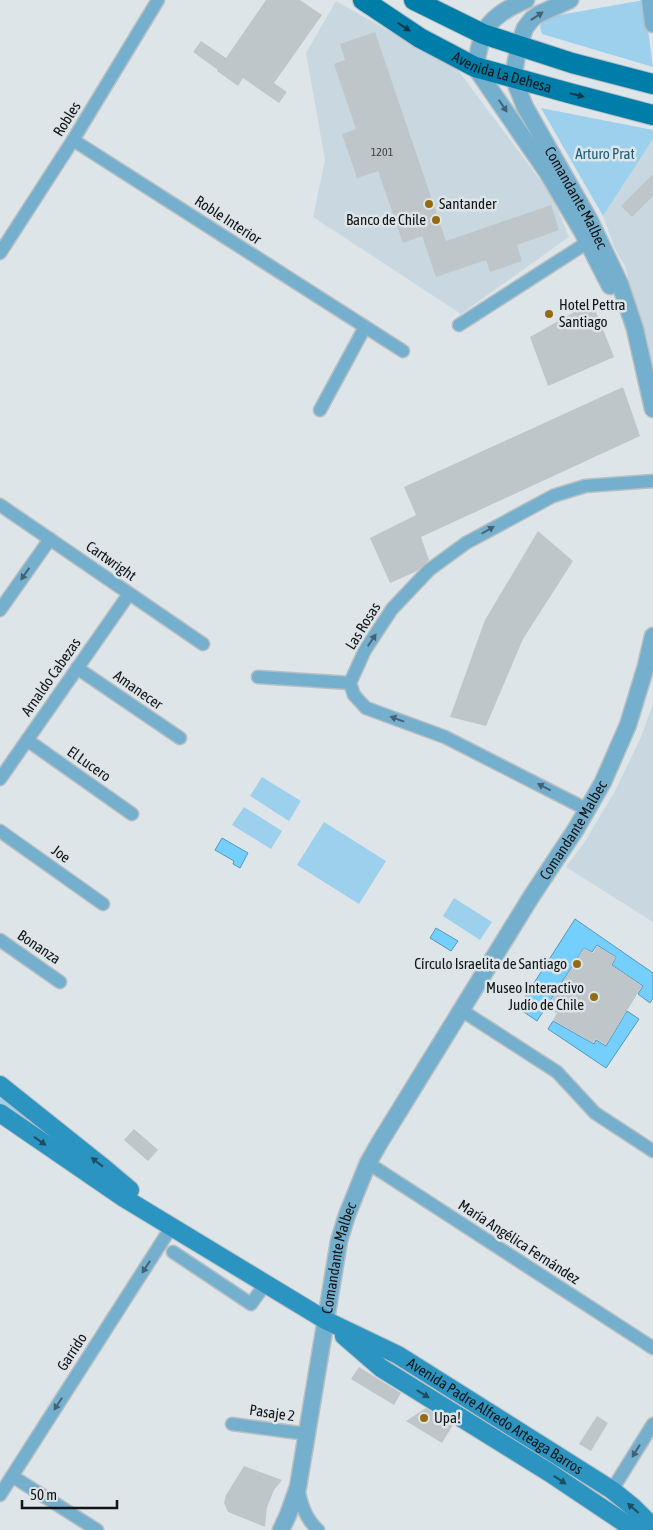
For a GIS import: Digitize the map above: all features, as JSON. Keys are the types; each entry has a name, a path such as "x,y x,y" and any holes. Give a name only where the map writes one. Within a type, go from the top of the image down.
{"main road":[{"name":"Avenida La Dehesa","path":"363,0 420,38 475,67 653,115"},
{"name":"Avenida La Dehesa","path":"414,0 483,34 580,66 653,84"},
{"name":"Avenida Padre Alfredo Arteaga Barros","path":"0,1084 104,1168 165,1222"},
{"name":"Avenida Padre Alfredo Arteaga Barros","path":"0,1113 102,1183 165,1222 327,1321 398,1355 612,1490 653,1526"},
{"name":"Avenida Padre Alfredo Arteaga Barros","path":"327,1321 381,1368 550,1473 635,1530"}],"street":[{"name":"Robles","path":"0,253 158,0"},
{"path":"475,67 483,34 489,25 499,15 526,0"},
{"path":"513,77 518,45 525,28 532,18 570,0"},
{"path":"650,0 653,24"},
{"name":"Comandante Malbec","path":"475,67 547,172 588,242 641,352"},
{"name":"Comandante Malbec","path":"513,77 525,107 606,250 623,291 641,352 653,409"},
{"name":"Roble Interior","path":"72,140 403,351"},
{"name":"Comandante Malbec","path":"459,325 588,242"},
{"path":"320,410 366,327"},
{"name":"Las Rosas","path":"350,683 366,650 392,609 429,570 466,543 553,496 585,486 653,481"},
{"name":"Cartwright","path":"0,505 203,644"},
{"path":"0,610 50,539"},
{"name":"Arnaldo Cabezas","path":"0,779 129,594"},
{"name":"Comandante Malbec","path":"281,1530 298,1487 339,1241 347,1215 368,1164 395,1116 588,810 603,782 628,725 653,636"},
{"name":"Amanecer","path":"77,668 180,738"},
{"path":"258,677 350,683 354,695 366,708 445,737 588,810"},
{"name":"El Lucero","path":"27,740 132,814"},
{"name":"Joe","path":"0,831 103,904"},
{"name":"Bonanza","path":"0,940 60,982"},
{"path":"461,1010 557,1072 595,1113 653,1151"},
{"name":"María Angélica Fernández","path":"368,1164 653,1348"},
{"name":"Garrido","path":"0,1495 165,1222"},
{"path":"173,1252 252,1304 266,1283"},
{"name":"Pasaje 2","path":"232,1424 307,1434"},
{"path":"612,1490 653,1424"},
{"path":"12,1476 97,1530"},
{"path":"298,1487 301,1505 308,1518 318,1530"}],"shaded area":[{"path":"336,1 458,70 552,196 569,237 461,314 313,217 325,160 306,53"},
{"path":"653,139 653,369 625,266 615,249 603,216"},
{"path":"653,704 653,922 566,867 584,843 615,791 641,737"},
{"path":"222,838 248,853 240,868 233,864 234,861 215,850"},
{"path":"575,919 653,973 653,998 650,1003 638,994 643,986 612,965 616,957 597,945 592,952 584,948 537,1021 518,1008"},
{"path":"436,928 458,941 451,951 430,938"},
{"path":"627,1011 639,1019 606,1068 548,1029 553,1021 594,1044 596,1040 606,1046"}],"green space":[{"path":"644,0 653,67 542,34 540,27 543,20 554,16"},
{"name":"Arturo Prat","path":"541,108 653,130 653,139 603,216"},
{"path":"262,777 301,801 289,821 250,796"},
{"path":"244,807 282,831 271,849 232,825"},
{"path":"324,822 386,861 359,904 297,865"},
{"path":"454,898 492,922 480,940 443,916"},
{"path":"0,1087 60,1140 0,1103"}],"building":[{"path":"266,0 300,0 322,15 274,83 287,92 279,103 243,78 238,86 193,52 201,41 226,58"},
{"path":"375,32 446,241 551,205 559,230 517,245 522,261 490,272 486,260 436,277 422,236 403,243 378,171 357,178 342,134 356,129 334,64 345,60 340,44"},
{"path":"653,174 653,196 632,217 621,206"},
{"path":"592,302 614,357 548,386 530,337"},
{"path":"623,387 640,436 421,537 429,560 417,571 390,583 370,538 416,515 404,487"},
{"path":"538,531 573,561 523,639 486,726 450,717 485,620"},
{"name":"Museo Interactivo Judío de Chile","path":"597,946 616,957 611,965 642,986 606,1045 596,1039 593,1043 553,1020 557,1013 547,1007 584,948 593,953"},
{"path":"134,1129 158,1150 148,1161 124,1140"},
{"path":"359,1367 401,1393 394,1405 351,1379"},
{"path":"426,1408 453,1425 442,1443 406,1421"},
{"path":"597,1416 608,1423 591,1451 579,1444"},
{"path":"244,1466 282,1480 274,1490 267,1507 265,1527 228,1512 224,1503 226,1495"}],"place":[{"name":"Santander","path":"429,204"},
{"name":"Banco de Chile","path":"436,220"},
{"name":"Hotel Pettra Santiago","path":"549,314"},
{"name":"Círculo Israelita de Santiago","path":"577,964"},
{"name":"Museo Interactivo Judío de Chile","path":"594,997"},
{"name":"Upa!","path":"424,1418"}]}
